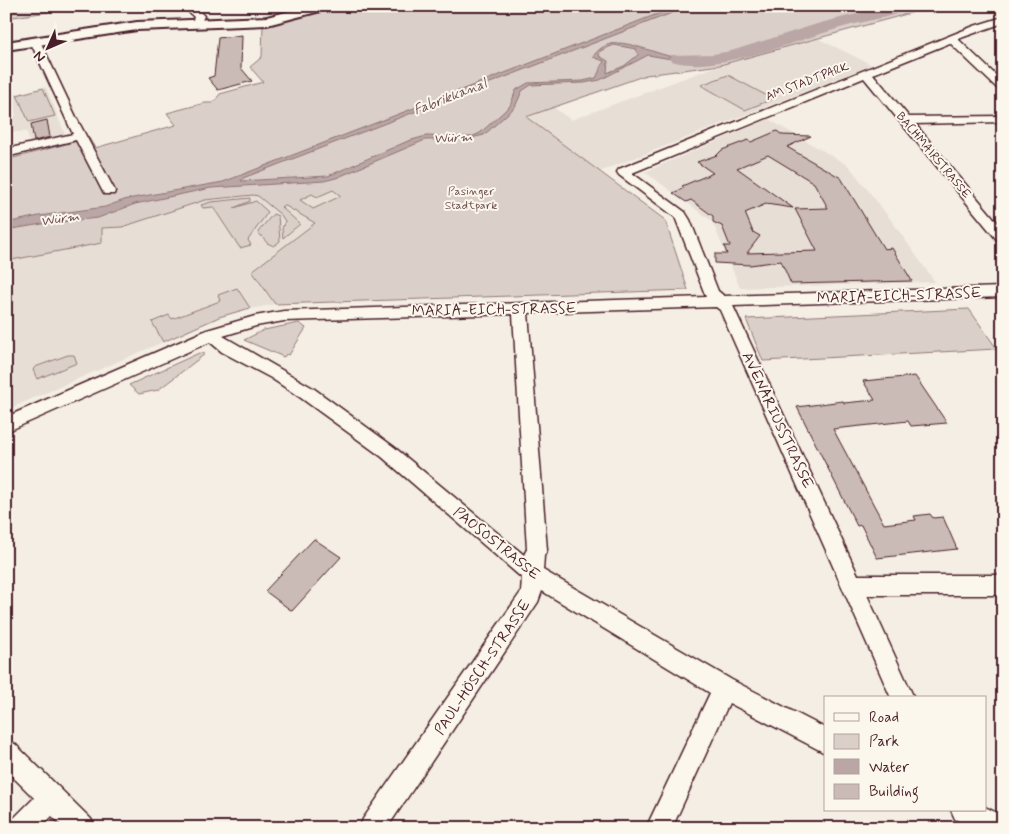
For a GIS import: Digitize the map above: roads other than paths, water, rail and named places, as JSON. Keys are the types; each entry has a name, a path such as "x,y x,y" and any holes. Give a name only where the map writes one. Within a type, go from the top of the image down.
{"main road":[{"path":"6,46 120,28 197,22 276,19 324,6"}],"street":[{"path":"186,6 199,16 197,22"},
{"name":"AM STADTPARK","path":"623,172 756,116 1003,20"},
{"path":"952,39 1003,88"},
{"path":"35,41 80,136 109,191"},
{"name":"BACHMAIRSTRASSE","path":"864,74 869,76 1003,238"},
{"path":"905,121 1003,119"},
{"path":"6,153 80,136"},
{"name":"AVENARIUSSTRASSE","path":"623,172 680,215 711,293 726,307 854,585 902,696"},
{"name":"MARIA-EICH-STRASSE","path":"6,425 213,334 261,320 302,314 520,309 1003,292"},
{"name":"PAUL-HÖSCH-STRASSE","path":"372,828 531,595 534,556 537,550 520,309"},
{"name":"PAOSOSTRASSE","path":"213,334 228,348 277,374 388,452 534,575 724,688 824,740"},
{"path":"854,585 1003,586"},
{"path":"659,828 724,688"},
{"path":"6,753 82,828"},
{"path":"22,828 52,797"}],"water":[{"name":"Fabrikkanal","path":"678,6 690,6 243,178 241,181 328,176 408,141 426,136 471,137 480,133 510,106 516,90 528,83 583,81 596,78 604,61 593,57 600,49 610,44 629,44 677,58 708,58 716,60 683,61 648,55 600,80 584,83 531,85 522,91 515,107 484,135 467,139 425,140 336,178 324,181 211,188 135,204 98,218 6,230 6,223 39,216 105,207 127,199 223,182","holes":["614,45 636,49 638,55 624,66 607,73 608,61 599,56 600,51"]}],"waterway":[{"name":"Würm","path":"677,58 694,60 713,59 732,55 825,26 874,15 903,6"}],"park label":[{"name":"Pasinger Stadtpark","path":"471,198"}]}
